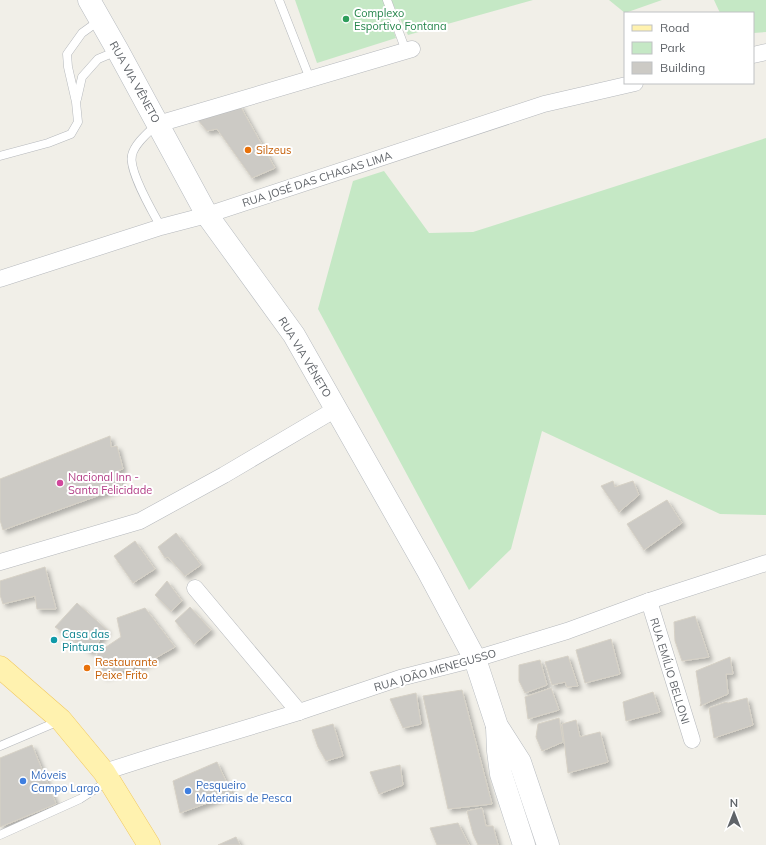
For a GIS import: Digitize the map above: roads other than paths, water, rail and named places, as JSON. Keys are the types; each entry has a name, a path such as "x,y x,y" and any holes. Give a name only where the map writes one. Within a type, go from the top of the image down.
{"main road":[{"name":"RUA VIA VÊNETO","path":"89,0 158,124 206,215 294,335 428,571 475,658 497,726 520,762 548,845"},
{"path":"0,667 61,720 106,776 149,845"},
{"name":"RUA VIA VÊNETO","path":"497,726 501,774 524,845"}],"street":[{"path":"158,124 409,50"},
{"path":"754,55 766,52"},
{"name":"RUA JOSÉ DAS CHAGAS LIMA","path":"0,279 161,227 206,215 544,104 631,84"},
{"path":"0,562 140,521 224,475 336,409"},
{"name":"RUA JOÃO MENEGUSSO","path":"106,776 157,755 299,712 400,678 567,631 649,601 766,563"},
{"path":"195,588 299,712"},
{"name":"RUA EMÍLIO BELLONI","path":"649,601 692,740"}],"lane":[{"path":"279,0 310,79"},
{"path":"387,0 409,50"},
{"path":"0,156 48,143 70,134 78,122 76,102 68,67 67,54 82,33 100,20"},
{"path":"76,102 82,76 98,59 118,51"},
{"path":"158,124 142,137 132,156 133,170 161,227"},
{"path":"0,746 61,720"},
{"path":"0,835 80,799 106,776"}],"place":[{"name":"Complexo Esportivo Fontana","path":"346,19"},
{"name":"Silzeus","path":"248,150"},
{"name":"Nacional Inn - Santa Felicidade","path":"60,483"},
{"name":"Casa das Pinturas","path":"54,640"},
{"name":"Restaurante Peixe Frito","path":"87,668"},
{"name":"Móveis Campo Largo","path":"23,781"},
{"name":"Pesqueiro Materiais de Pesca","path":"188,791"}]}
